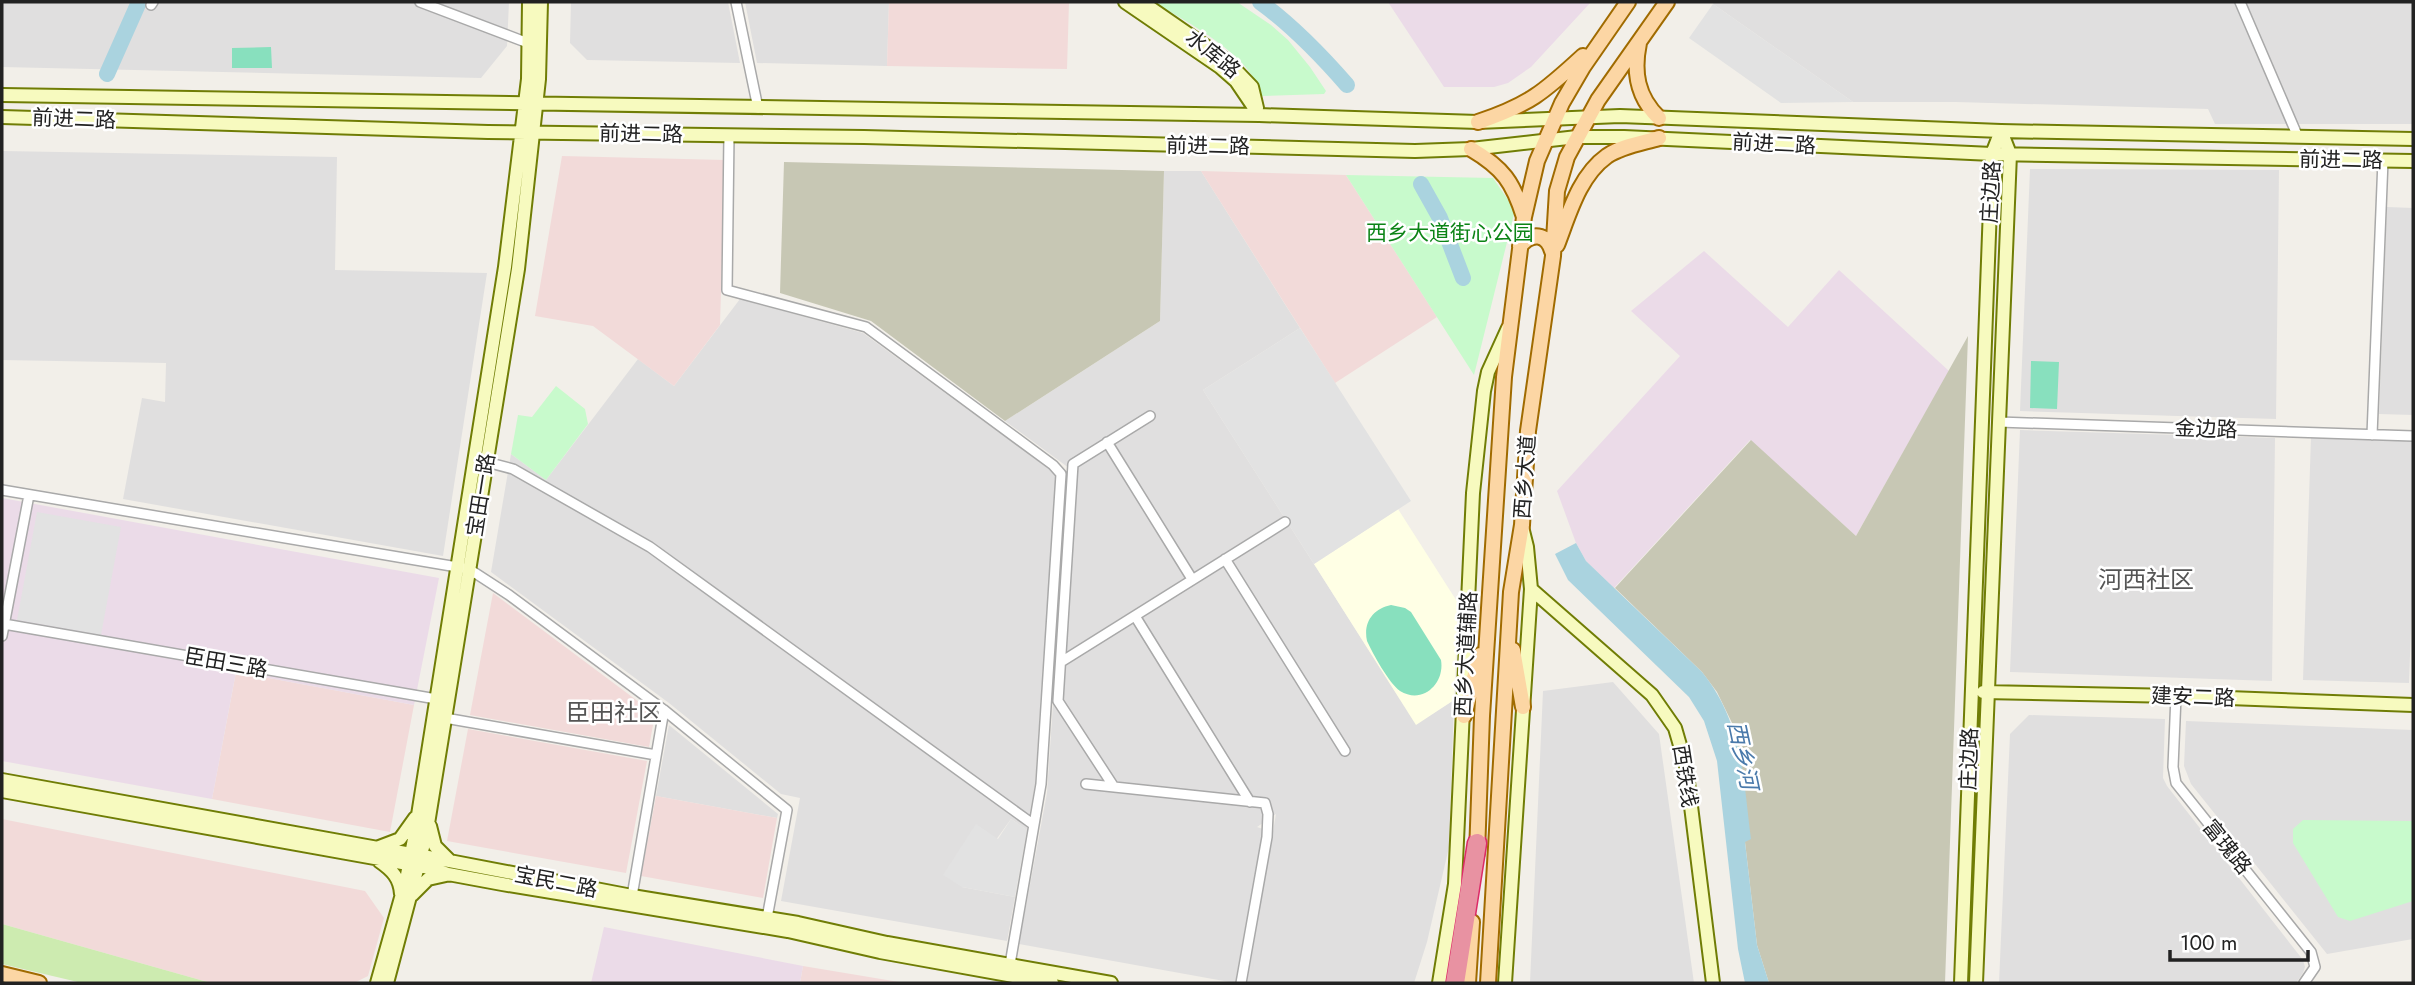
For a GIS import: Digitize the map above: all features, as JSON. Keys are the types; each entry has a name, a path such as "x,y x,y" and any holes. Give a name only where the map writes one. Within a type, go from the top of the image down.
{"highway":[{"path":"1455,983 1477,843"}],"main road":[{"name":"宝田一路","path":"529,2 531,104"},
{"name":"宝田一路","path":"425,809 481,460 505,267 528,132 541,2"},
{"name":"水库路","path":"1125,2 1220,66 1236,81 1259,115"},
{"name":"水库路","path":"1142,2 1204,44 1243,76 1252,87 1259,115"},
{"name":"西乡大道","path":"1468,983 1508,328 1524,217 1537,161 1555,118 1583,67 1628,2"},
{"name":"西乡大道","path":"1488,983 1508,626 1522,525 1528,431 1553,256 1557,191 1564,167 1589,116 1667,2"},
{"path":"1478,122 1522,106 1540,94 1602,39"},
{"path":"1640,40 1636,57 1637,84 1649,108 1659,118"},
{"name":"前进二路","path":"2,95 1259,115 1478,122 1589,116 2001,131 2413,139"},
{"name":"前进二路","path":"2,117 528,132 1415,151 1471,149 1577,137 1659,138 1992,154 2413,161"},
{"name":"庄边路","path":"1961,983 1992,154 2001,131"},
{"name":"庄边路","path":"1976,983 2010,154 2001,131"},
{"path":"1553,256 1580,188 1597,164 1620,149 1659,138"},
{"path":"1471,149 1505,174 1513,186 1524,217"},
{"path":"1520,246 1530,237 1539,236 1548,241 1553,256"},
{"name":"西乡大道辅路","path":"1439,983 1455,884 1474,493 1484,391 1488,372 1508,328"},
{"path":"1505,983 1531,589 1522,525"},
{"name":"西铁线","path":"1531,589 1652,695 1675,728 1686,765 1713,983"},
{"path":"1464,716 1488,623"},
{"path":"1508,626 1523,707"},
{"name":"建安二路","path":"1972,692 2176,695 2413,705"},
{"name":"宝田一路","path":"387,983 445,718 442,700"},
{"name":"宝民二路","path":"2,780 788,931 880,952 1111,983"},
{"name":"宝民二路","path":"2,791 310,841"},
{"path":"425,809 435,846 449,868 428,879 405,898 394,872 374,853 400,839 425,809"},
{"name":"宝民二路","path":"449,868 768,918 1009,970 1052,983"},
{"name":"宝田一路","path":"377,983 405,898"},
{"path":"2,974 39,983"}],"street":[{"path":"420,2 528,43"},
{"path":"736,2 758,108"},
{"path":"2240,2 2298,136"},
{"path":"729,135 727,290 866,327 1053,465 1061,474 1041,784 1009,970"},
{"path":"2372,435 2383,160"},
{"path":"1114,787 1058,701 1073,464 1150,416"},
{"name":"金边路","path":"1999,422 2413,436"},
{"path":"1107,443 1192,579"},
{"path":"481,460 513,469 650,547 1034,825"},
{"path":"2,490 463,568 487,579 664,710 787,810 768,918"},
{"path":"2,636 29,495"},
{"path":"1061,662 1284,522"},
{"path":"1225,559 1345,751"},
{"path":"1135,616 1251,802"},
{"name":"臣田三路","path":"4,624 442,700"},
{"name":"富瑰路","path":"2176,695 2173,767 2176,783 2311,952 2315,967 2304,983"},
{"path":"632,896 664,710"},
{"path":"445,718 656,755"},
{"path":"1086,784 1265,803 1268,814 1267,837 1241,983"}],"shaded area":[{"path":"2,2 509,2 507,46 481,78 2,67"},
{"path":"571,2 728,2 740,63 587,60 570,43"},
{"path":"745,2 889,2 887,66 757,63"},
{"path":"889,2 1069,2 1067,69 887,66"},
{"path":"1388,2 1591,2 1531,67 1508,83 1494,87 1444,87"},
{"path":"2413,2 2413,124 2215,124 2208,109 1853,102 1713,4"},
{"path":"1713,4 1853,102 1781,103 1689,38"},
{"path":"3,151 337,157 335,270 487,273 443,556 123,499 142,398 165,402 166,363 2,360"},
{"path":"562,156 725,160 720,325 674,386 593,326 535,316"},
{"path":"784,162 1164,171 1160,321 1005,421 871,321 780,293"},
{"path":"2030,169 2279,170 2276,419 2020,411"},
{"path":"1164,171 1201,171 1300,328 1203,390 1416,724 1454,700 1449,847 1427,942 1414,983 1247,983 1276,814 1257,827 1263,829 1235,983 1019,944 1047,793 1069,468 1005,421 1160,321"},
{"path":"1201,171 1346,175 1437,317 1335,383"},
{"path":"2387,207 2413,208 2413,415 2379,414"},
{"path":"1704,251 1788,327 1839,270 1949,371 1856,536 1750,440 1614,588 1586,561 1576,543 1557,491 1680,356 1631,311"},
{"path":"740,299 863,333 1056,476 1035,784 1027,830 1011,819 962,887 1015,897 1007,941 781,901 800,798 781,794 669,703 491,572 511,454 546,480 638,359 674,386"},
{"path":"1300,328 1411,501 1314,564 1203,390"},
{"path":"1968,336 1945,983 1769,983 1757,945 1737,737 1733,725 1717,692 1702,672 1615,588 1751,440 1856,536"},
{"path":"2020,430 2275,438 2272,681 2010,672"},
{"path":"2311,437 2413,440 2413,574 2409,683 2303,680"},
{"path":"2,498 439,578 414,705 236,672 212,799 2,761"},
{"path":"1398,509 1458,603 1454,700 1416,725 1314,564"},
{"path":"37,512 121,527 101,635 17,620"},
{"path":"493,593 655,714 649,747 470,715"},
{"path":"236,672 414,705 390,832 212,799"},
{"path":"1613,682 1659,734 1694,983 1530,983 1543,691"},
{"path":"2029,715 2165,719 2163,778 2303,960 2305,967 2296,983 1999,983 2010,734"},
{"path":"2186,721 2413,730 2413,939 2327,954 2191,784 2184,766"},
{"path":"669,725 778,814 777,818 656,796"},
{"path":"468,729 647,761 626,873 447,841"},
{"path":"656,796 777,818 763,898 641,876"},
{"path":"2,819 365,891 384,918 368,976 354,983 211,983 2,924"},
{"path":"1011,819 1027,830 1015,897 962,887 943,875 976,824 998,839"},
{"path":"604,927 803,966 800,983 591,983"},
{"path":"803,966 905,983 800,983"}],"green space":[{"path":"1154,2 1237,2 1288,40 1326,91 1324,94 1261,96 1256,81 1233,54"},
{"path":"271,47 272,68 232,68 232,48"},
{"name":"西乡大道街心公园","path":"1346,175 1493,178 1515,210 1474,375"},
{"path":"2031,361 2059,362 2057,409 2030,408"},
{"path":"556,386 585,409 588,424 546,480 511,454 518,415 532,417"},
{"path":"1391,605 1411,612 1441,660 1440,677 1431,689 1424,693 1409,695 1400,691 1382,668 1367,641 1368,622 1371,617"},
{"path":"2303,820 2413,821 2413,901 2350,921 2338,917 2293,843 2293,829"},
{"path":"2,924 211,983 82,983 2,964"}],"water":[{"path":"1576,543 1586,561 1702,672 1726,711 1743,772 1751,839 1745,842 1757,945 1769,983 1745,983 1738,949 1717,761 1704,721 1689,697 1568,580 1555,554"}],"waterway":[{"path":"107,74 139,2"},
{"name":"西乡河","path":"1260,2 1306,41 1347,85"},
{"name":"西乡河","path":"1421,184 1440,218 1463,278"}],"district":[{"name":"河西社区","path":"2146,580"},
{"name":"臣田社区","path":"614,713"}]}
